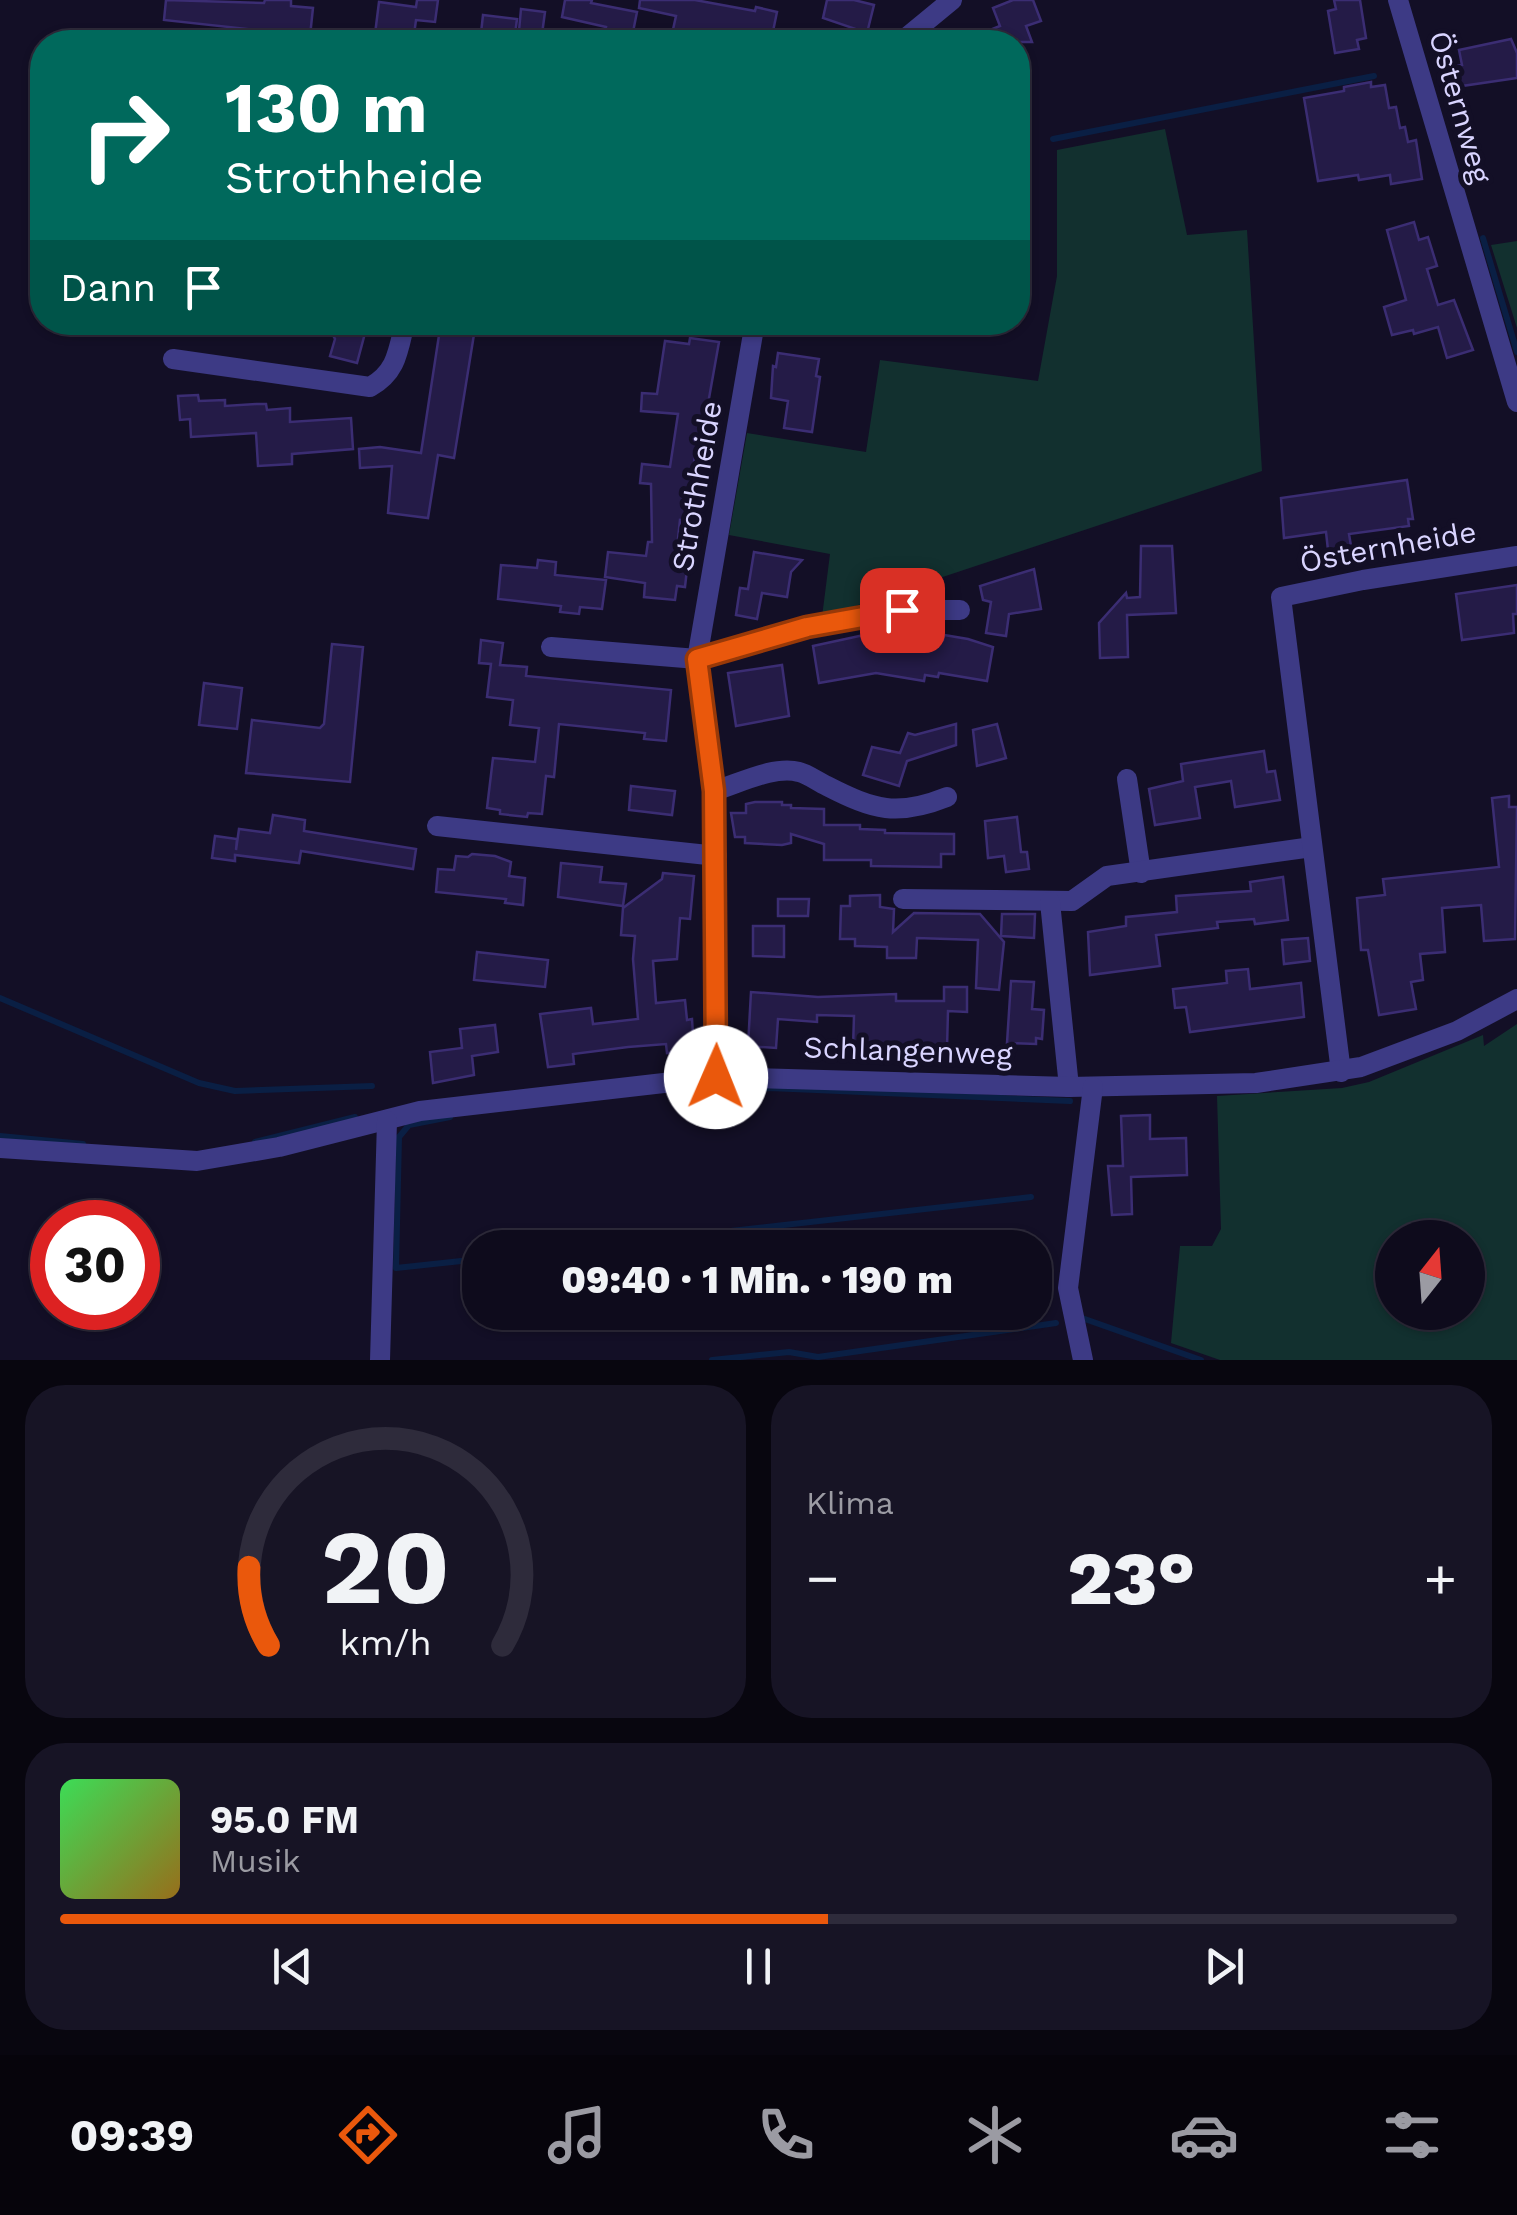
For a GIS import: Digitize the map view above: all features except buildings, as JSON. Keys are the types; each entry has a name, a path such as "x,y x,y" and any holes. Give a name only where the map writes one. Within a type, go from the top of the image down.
{"street":[{"path":"916,30 952,0"},
{"name":"Östernweg","path":"1398,0 1517,402"},
{"path":"173,359 370,386 386,378 396,359 401,335"},
{"name":"Strothheide","path":"716,1077 717,856 714,791 697,659 753,335"},
{"name":"Östernheide","path":"1341,1072 1282,596 1517,556"},
{"path":"550,647 697,659 807,627 902,610 960,610"},
{"path":"714,791 783,770 799,772 866,806 920,808 948,798"},
{"path":"1127,779 1141,873"},
{"path":"437,826 717,856"},
{"path":"903,899 1072,901 1107,876 1312,847"},
{"path":"1050,902 1070,1087"},
{"name":"Schlangenweg","path":"0,1148 197,1161 236,1156 420,1110 716,1077 1070,1087 1256,1083 1341,1072 1457,1031 1517,999"},
{"path":"1083,1360 1068,1288 1093,1087"},
{"path":"380,1360 387,1121"}],"green space":[{"path":"1165,129 1187,235 1247,230 1262,471 822,617 830,554 729,535 747,433 866,452 880,360 1038,381 1057,276 1057,150"},
{"path":"1517,241 1517,328 1491,245"},
{"path":"1517,1024 1517,1360 1220,1360 1171,1343 1180,1246 1212,1246 1221,1229 1217,1096 1342,1088 1369,1082 1483,1035 1484,1046"}],"waterway":[{"path":"1053,139 1374,76"},
{"path":"1483,238 1517,352"},
{"path":"0,998 199,1083 235,1091 372,1086"},
{"path":"676,1092 770,1088 1070,1101"},
{"path":"255,1142 355,1117"},
{"path":"450,1117 409,1125 399,1137 396,1268 462,1261"},
{"path":"0,1136 83,1144"},
{"path":"739,1230 1031,1197"},
{"path":"1082,1318 1201,1360"},
{"path":"712,1360 789,1352 818,1357 1056,1323"}],"route":[{"path":"716,1077 717,856 714,791 697,659 807,627 902,610"}]}
